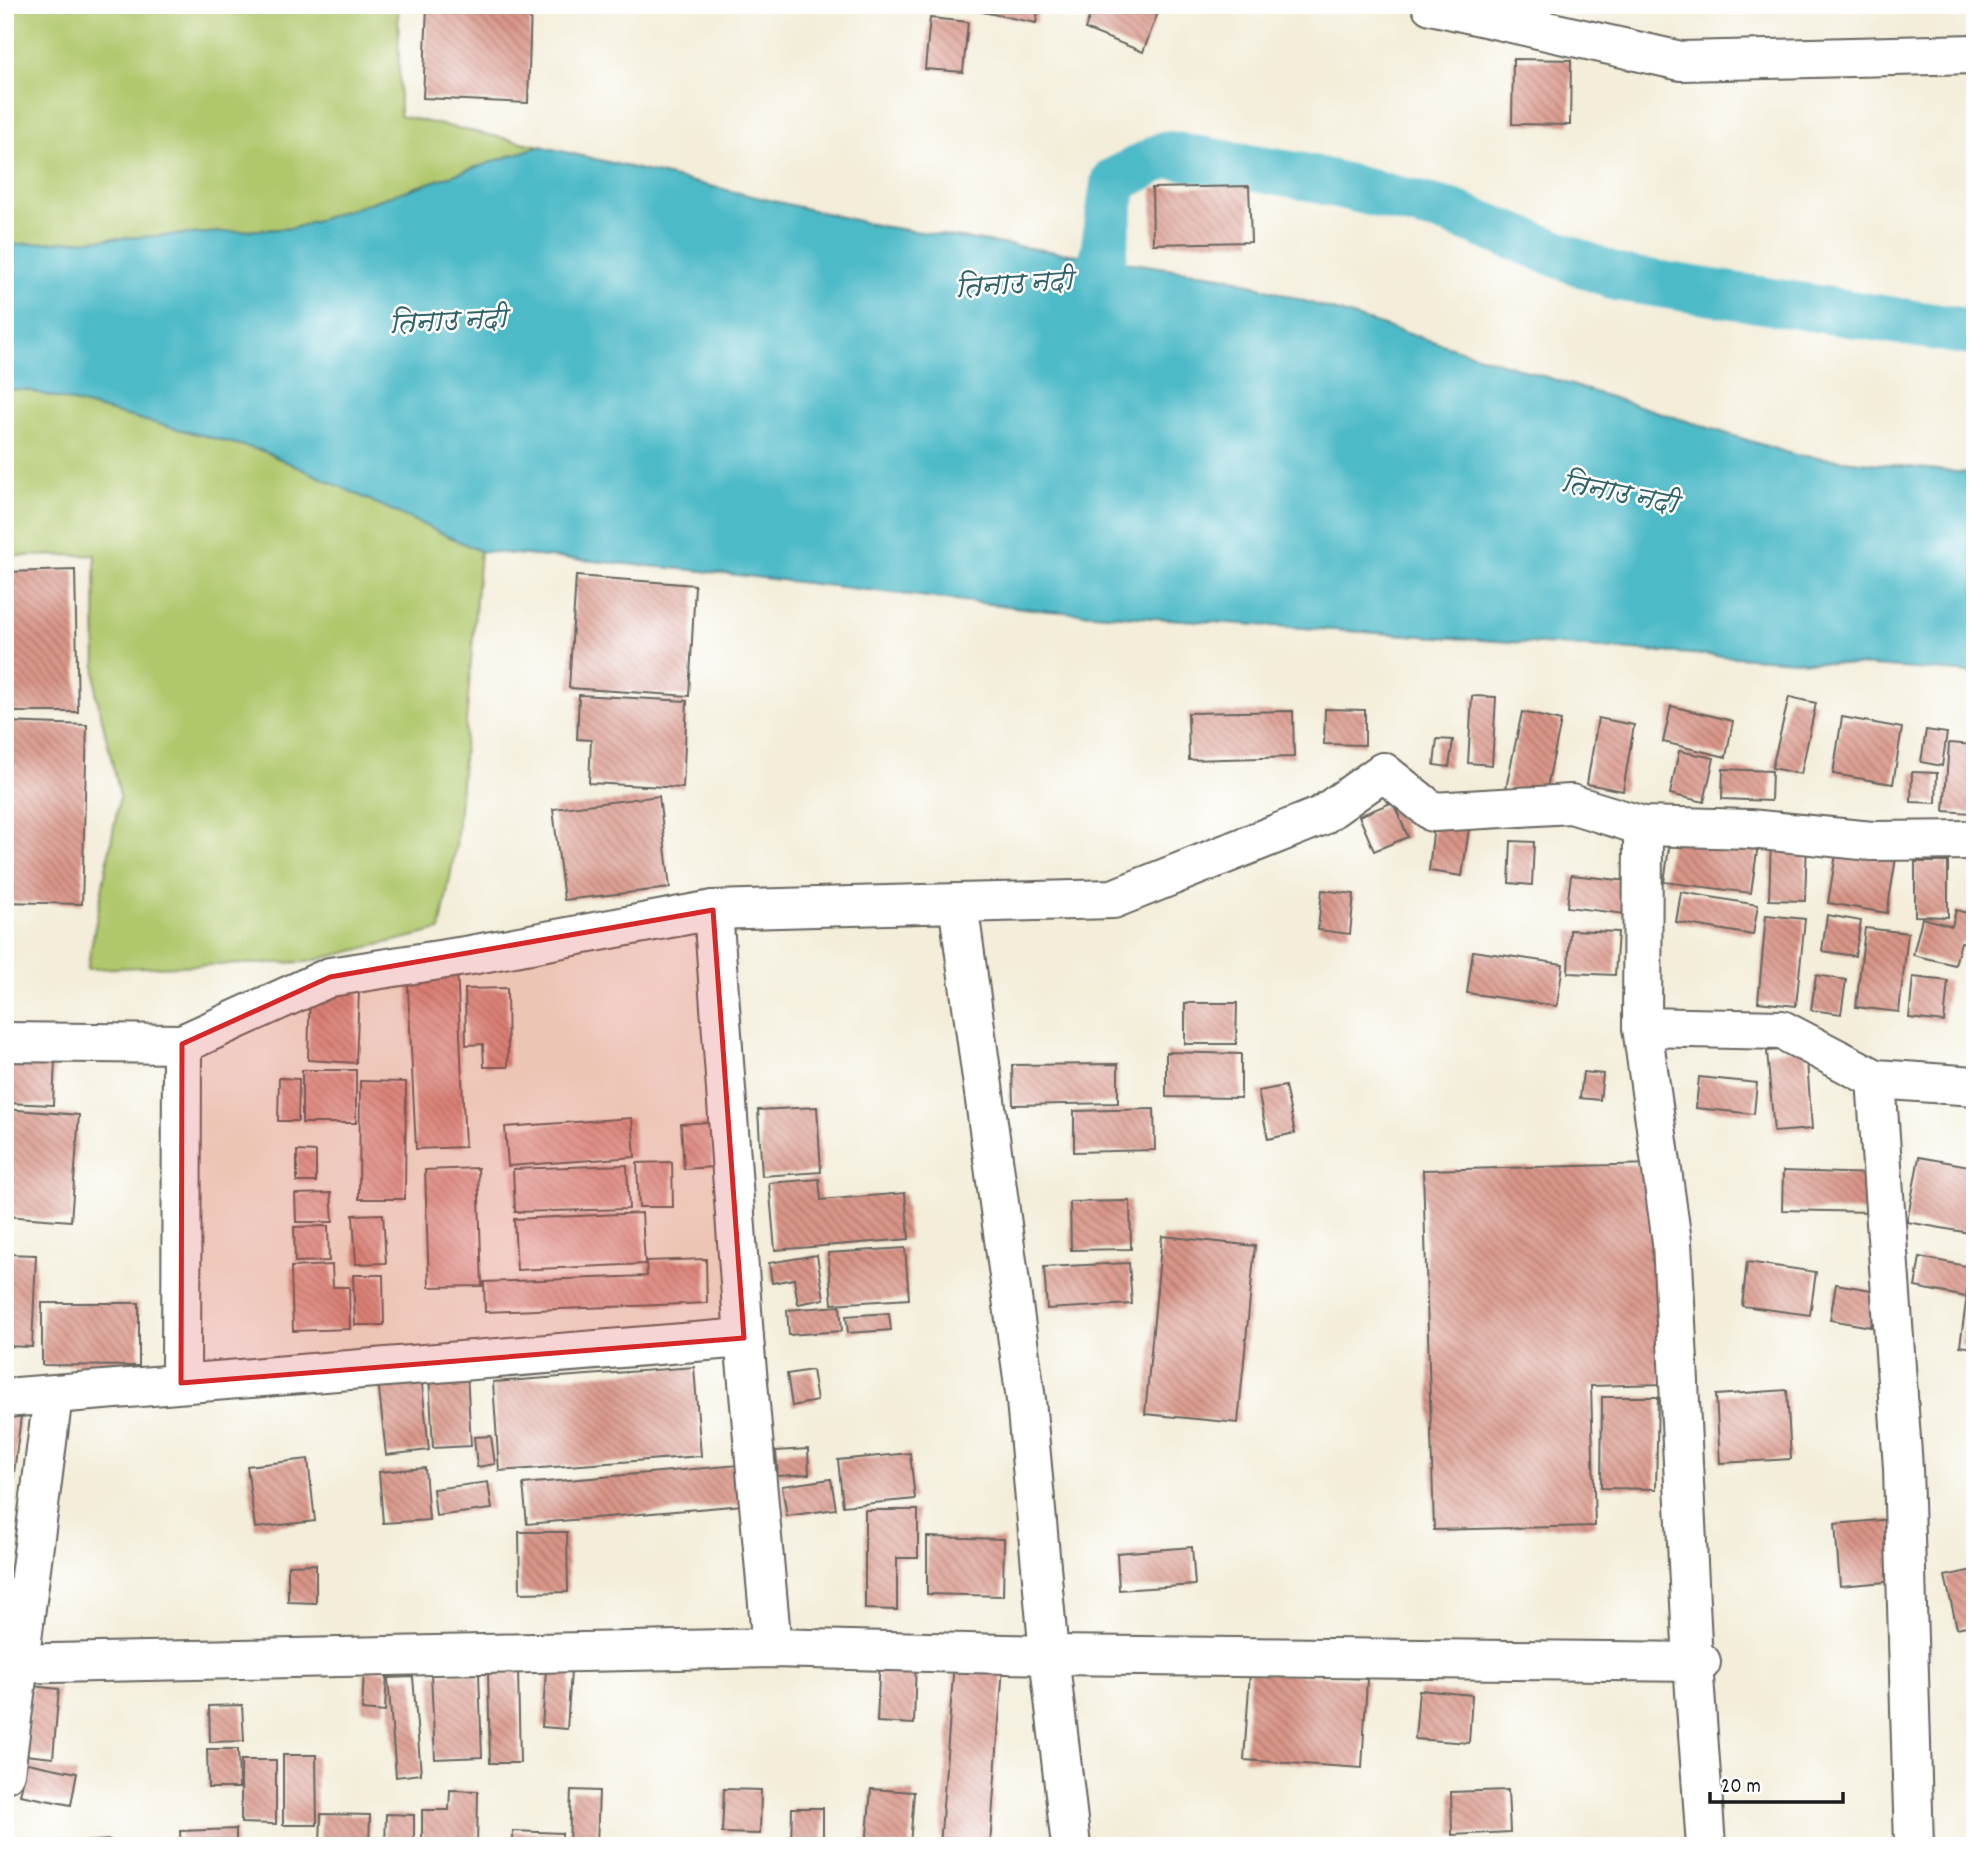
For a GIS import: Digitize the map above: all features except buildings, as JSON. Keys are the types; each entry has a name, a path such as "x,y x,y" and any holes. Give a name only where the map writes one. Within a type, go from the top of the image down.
{"street":[{"path":"1431,5 1681,61 1975,54"},
{"path":"5,1042 182,1044 330,977 471,955 713,909 1113,899 1321,816 1383,772 1433,812 1572,804 1643,827 1750,830 1872,841 1975,840"},
{"path":"1643,827 1642,1027 1672,1242 1706,1846"},
{"path":"958,903 1026,1400 1049,1655 1071,1846"},
{"path":"713,909 744,1338 772,1648"},
{"path":"1642,1027 1782,1030 1876,1079 1975,1086"},
{"path":"181,1383 182,1044"},
{"path":"1876,1079 1903,1468 1914,1846"},
{"path":"5,1398 744,1338"},
{"path":"5,1773 13,1663 53,1395"},
{"path":"13,1663 772,1648 1049,1655 1697,1663"}],"highlighted area":[{"path":"713,910 744,1338 181,1383 182,1044 330,977"}],"green space":[{"path":"5,5 398,5 400,116 540,146 294,228 5,245"},
{"path":"5,389 27,390 263,451 480,551 456,846 440,930 307,962 87,969 120,795 96,694 95,555 5,556"}],"water":[{"name":"तिनाउ नदी","path":"540,146 880,226 1228,277 1795,455 1975,474 1975,673 1049,611 693,570 480,551 263,451 27,390 5,389 5,245 294,228"}],"waterway":[{"path":"1100,276 1114,181 1166,154 1306,177 1450,212 1619,278 1975,333"}]}
